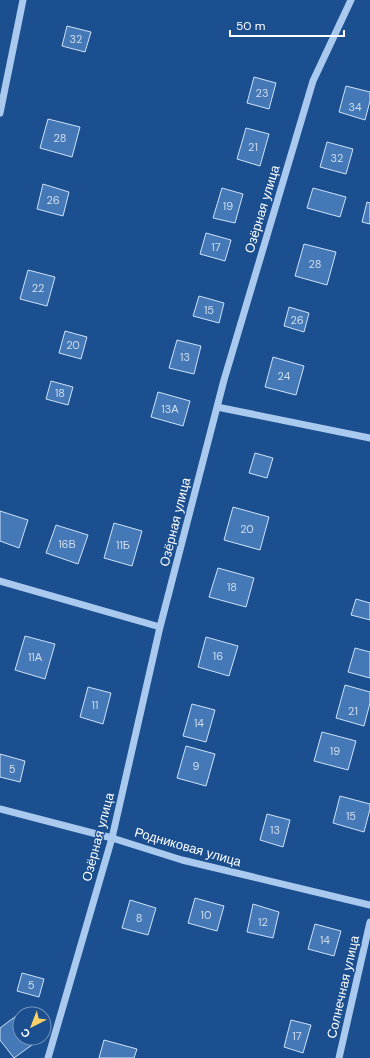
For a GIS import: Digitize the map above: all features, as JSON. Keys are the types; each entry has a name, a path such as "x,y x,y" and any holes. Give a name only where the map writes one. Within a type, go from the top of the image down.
{"street":[{"path":"0,113 23,0"},
{"name":"Озёрная улица","path":"48,1058 112,838 160,627 217,406 312,81 351,0"},
{"path":"217,406 370,438"},
{"path":"0,581 160,627"},
{"name":"Родниковая улица","path":"0,809 112,838 182,860 370,905"},
{"name":"Солнечная улица","path":"339,1058 370,922"}],"building":[{"path":"67,26 91,32 85,52 62,46"},
{"path":"254,77 276,83 269,109 247,103"},
{"path":"346,86 370,92 370,101 365,120 339,112"},
{"path":"48,119 80,127 72,157 40,148"},
{"path":"246,128 269,134 260,166 237,159"},
{"path":"327,142 353,149 346,174 320,167"},
{"path":"43,184 69,192 63,216 37,209"},
{"path":"222,188 243,194 235,223 213,218"},
{"path":"313,188 346,197 340,217 307,208"},
{"path":"367,202 370,203 370,224 362,222"},
{"path":"206,233 231,240 225,261 200,254"},
{"path":"304,244 336,252 327,285 295,276"},
{"path":"28,270 55,277 47,306 20,299"},
{"path":"199,296 224,303 219,323 193,316"},
{"path":"289,307 309,313 304,332 284,326"},
{"path":"65,331 87,337 81,359 59,353"},
{"path":"177,340 201,346 194,374 169,368"},
{"path":"273,357 304,366 296,395 265,387"},
{"path":"51,381 73,387 68,405 46,399"},
{"path":"158,392 190,401 183,426 151,417"},
{"path":"255,453 273,458 267,478 249,473"},
{"path":"233,507 269,517 260,550 224,540"},
{"path":"0,511 28,520 19,548 0,541"},
{"path":"114,523 142,531 132,566 104,558"},
{"path":"56,525 88,535 78,564 46,553"},
{"path":"218,568 254,578 246,607 209,597"},
{"path":"356,599 370,603 370,620 351,615"},
{"path":"25,636 55,644 45,679 15,670"},
{"path":"206,637 238,646 229,676 198,667"},
{"path":"355,648 370,652 370,678 348,672"},
{"path":"345,685 370,692 370,703 364,726 336,718"},
{"path":"88,687 111,693 103,724 80,717"},
{"path":"192,704 215,710 206,742 183,736"},
{"path":"322,732 356,741 348,770 314,761"},
{"path":"186,746 215,754 206,786 177,778"},
{"path":"0,754 25,761 20,782 0,777"},
{"path":"340,796 370,804 364,832 333,823"},
{"path":"267,814 290,820 283,847 260,840"},
{"path":"195,898 224,906 217,931 188,923"},
{"path":"130,900 156,908 148,935 122,928"},
{"path":"253,904 279,912 273,938 247,932"},
{"path":"315,924 341,931 334,956 308,949"},
{"path":"22,973 44,979 39,997 17,991"},
{"path":"12,1019 12,1046 30,1046 14,1058 0,1040 0,1028"},
{"path":"291,1020 311,1025 303,1053 284,1047"},
{"path":"104,1040 137,1049 134,1058 99,1058"}]}
